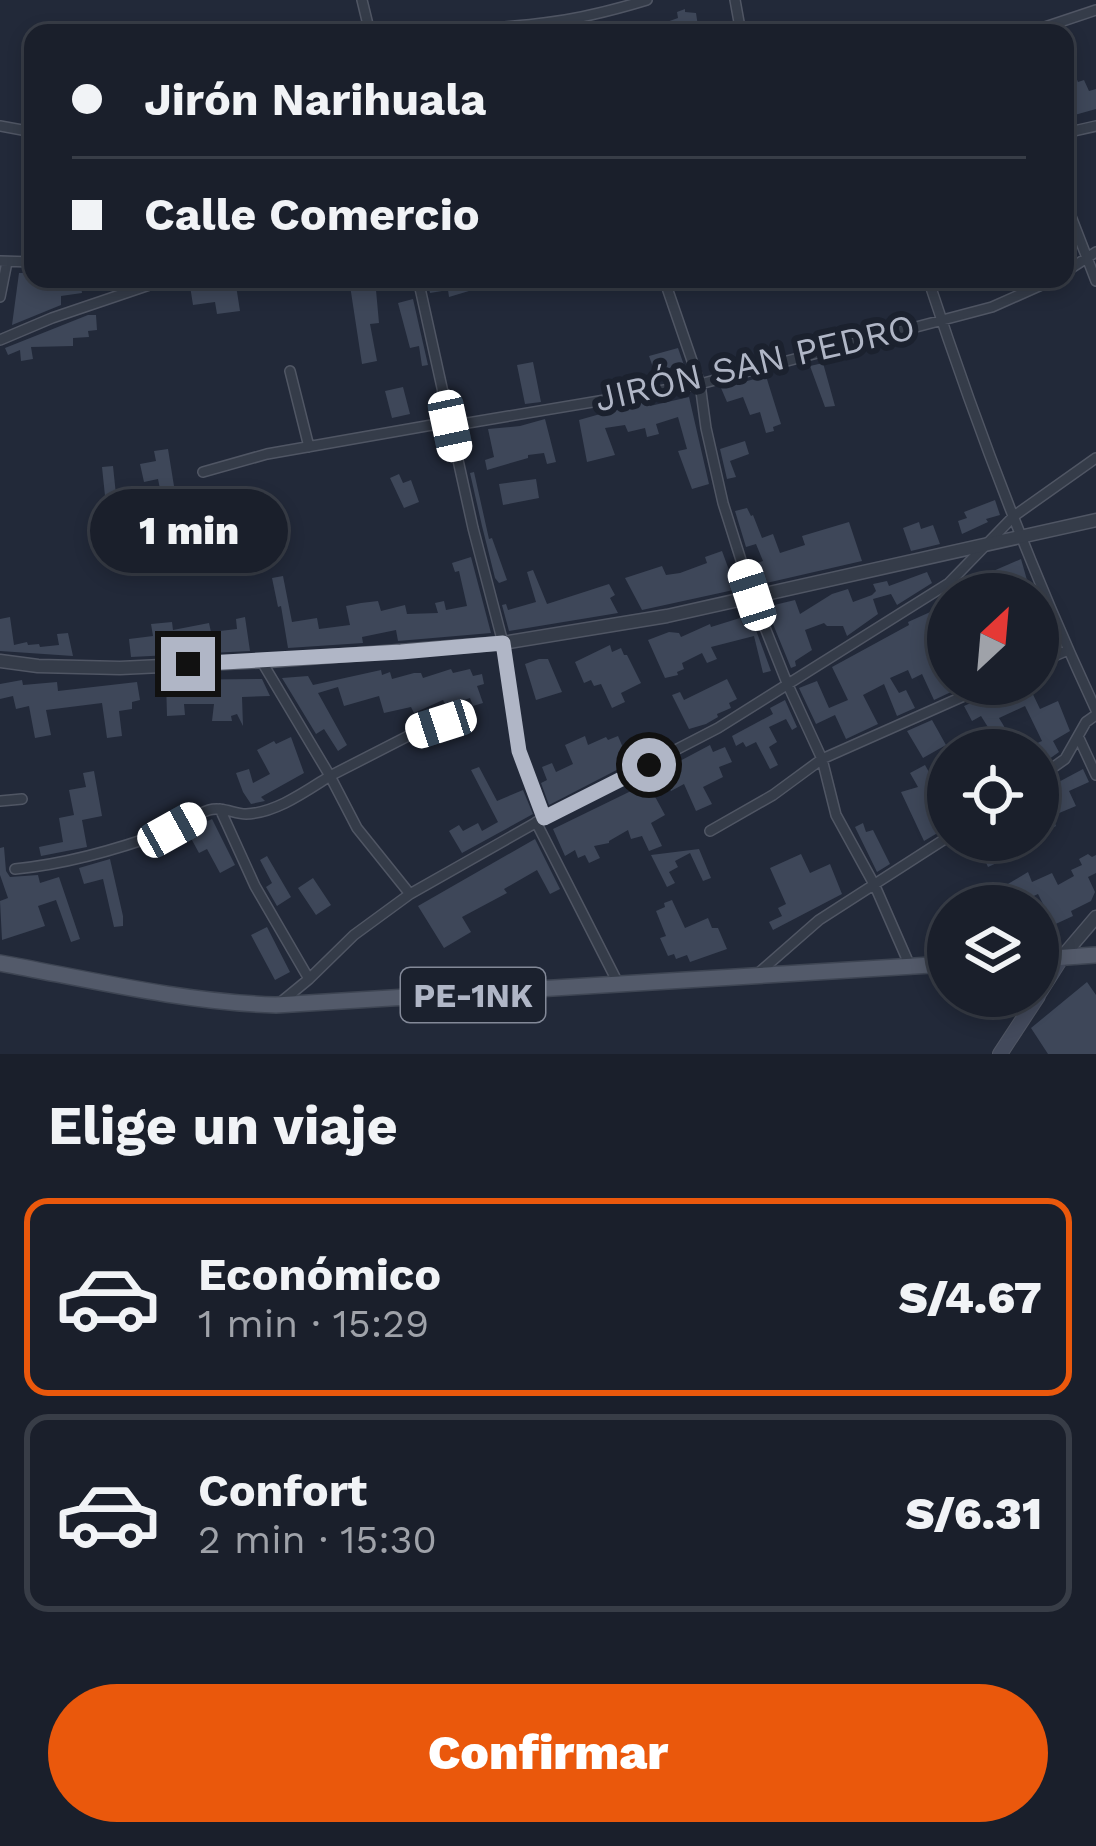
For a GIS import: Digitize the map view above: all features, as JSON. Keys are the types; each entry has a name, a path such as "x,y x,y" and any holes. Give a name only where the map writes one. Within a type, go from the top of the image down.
{"main road":[{"path":"1059,957 1096,955"},
{"path":"1059,963 1063,957"},
{"name":"PE-1NK","path":"0,963 152,993 277,1005 927,965"},
{"path":"1000,1054 1024,1017"}],"street":[{"path":"559,24 647,0"},
{"path":"1054,24 1096,10"},
{"path":"1074,220 1091,255 1096,280"},
{"path":"0,297 4,262"},
{"path":"0,340 140,288"},
{"path":"420,288 503,643 519,751 540,820 619,985"},
{"path":"667,288 700,384 723,503 752,595 822,759 836,815 910,966"},
{"path":"931,288 1014,516 1096,713 1059,763"},
{"name":"JIRÓN SAN PEDRO","path":"203,472 267,454 700,384 992,307 1034,288"},
{"path":"290,371 309,447"},
{"path":"277,1005 354,935 410,894 718,728 949,583 1014,516 1096,458"},
{"path":"0,662 120,668 503,643 667,616 1096,520"},
{"path":"1059,654 1068,650"},
{"path":"261,661 357,827 410,894"},
{"path":"710,831 822,759 944,705"},
{"path":"15,869 60,864 172,830 207,810 260,812 412,734 441,724"},
{"path":"1078,736 1096,775"},
{"path":"0,801 22,799"},
{"path":"220,809 255,886 309,979"},
{"path":"754,976 819,920 927,851"},
{"path":"1063,957 1096,917"}],"building":[{"path":"677,12 696,13 698,24 661,24 678,18"},
{"path":"1074,72 1089,91 1096,89 1096,109 1074,115"},
{"path":"19,273 24,273 24,288 81,288 82,293 61,296 61,305 12,325"},
{"path":"190,288 236,288 240,311 217,314 215,302 193,305"},
{"path":"350,288 376,288 379,323 370,324 377,361 362,364"},
{"path":"429,288 469,291 449,297 448,290 430,293"},
{"path":"413,299 428,365 422,366 419,346 410,348 398,303"},
{"path":"96,315 97,330 88,331 89,337 73,338 73,346 31,347 33,359 21,361 20,350 8,355 5,348"},
{"path":"678,348 686,371 681,372 678,365 655,373 649,356"},
{"path":"533,362 541,402 525,404 517,365"},
{"path":"823,363 835,406 825,407 810,366"},
{"path":"766,376 781,424 766,433 760,412 750,415 743,397 727,402 721,388"},
{"path":"403,387 410,414 392,418 385,391"},
{"path":"689,397 709,484 692,489 678,451 687,449 678,417 656,424 659,434 647,437 645,428 628,432 625,425 605,428 615,455 587,462 579,420 639,403 650,406"},
{"path":"545,419 556,462 547,464 544,453 487,470 485,460 494,457 488,429"},
{"path":"745,441 749,454 730,461 736,477 727,479 720,449"},
{"path":"168,449 174,486 160,489 158,479 144,482 140,464 156,461 154,451"},
{"path":"113,466 118,514 107,515 102,467"},
{"path":"474,472 489,539 507,580 499,583 470,473"},
{"path":"399,474 403,483 411,480 419,502 404,508 390,478"},
{"path":"536,479 539,498 503,505 499,484"},
{"path":"995,500 1000,515 962,534 958,521 967,518 964,512"},
{"path":"747,508 762,538 773,534 780,553 805,545 802,536 849,522 862,561 758,585 752,565 763,561 756,544 746,547 735,511"},
{"path":"919,522 921,529 933,525 940,544 911,551 903,528"},
{"path":"161,530 166,552 171,551 171,556 195,553 197,571 187,572 185,563 160,566 159,557 146,559 143,540"},
{"path":"277,531 280,558 259,561 256,534"},
{"path":"722,551 736,589 642,610 625,578 662,566 666,575 680,573 707,563 705,557"},
{"path":"471,557 491,633 398,641 396,630 362,637 363,643 288,648 272,578 283,576 292,622 317,618 319,629 350,625 346,606 361,603 378,601 381,611 405,605 407,614 438,613 435,603 444,601 446,610 467,606 459,571 455,572 452,563"},
{"path":"1021,559 1025,573 989,573"},
{"path":"533,570 547,604 609,584 618,613 509,631 502,605 508,610 536,602 527,572"},
{"path":"927,573 927,586 897,605 891,594 873,599 878,614 847,636 843,626 824,623 805,630 812,650 791,668 766,607 795,600 800,614 832,594 848,589 853,602 872,595 876,591 873,584 887,581 889,586"},
{"path":"927,613 927,685 922,674 912,679 908,670 890,678 899,693 906,690 915,708 897,716 884,684 863,695 878,724 846,739 835,715 816,724 799,688 817,681 829,708 848,700 832,667"},
{"path":"10,617 14,645 59,645 57,634 68,633 73,656 0,651 0,619"},
{"path":"245,617 250,651 131,657 129,639 153,636 151,624 172,622 173,630 209,623 211,632 237,629 236,619"},
{"path":"740,618 743,625 753,622 771,671 763,673 754,636 711,647 717,659 707,663 702,653 682,663 684,669 678,675 665,678 648,640 669,632 681,637"},
{"path":"610,645 612,652 621,648 627,655 641,683 621,693 625,702 612,708 601,684 584,683 575,662"},
{"path":"548,659 562,692 536,700 525,664"},
{"path":"451,669 453,673 470,669 473,676 482,674 484,684 477,686 483,703 473,706 470,698 446,706 443,700 414,713 411,707 384,713 379,696 344,706 338,687 318,693 347,745 338,751 324,729 316,734 282,678 308,676 313,685 381,670 382,675 390,672 392,679 414,673 423,678"},
{"path":"262,679 270,696 242,697 243,726 237,714 231,716 232,721 212,721 214,704 184,704 185,715 167,716 166,680"},
{"path":"727,679 737,699 729,703 731,708 689,729 672,695 680,692 684,700"},
{"path":"22,680 23,685 57,682 58,691 137,682 140,700 132,702 132,709 119,711 122,736 107,738 102,703 46,710 51,735 35,738 29,706 16,709 13,696 0,699 0,684"},
{"path":"785,700 797,727 792,730 786,719 769,727 777,742 769,747 778,765 770,769 756,742 736,746 732,736 773,714 770,708"},
{"path":"1059,704 1070,731 1059,737 1059,729 1036,729 1025,706 999,718 1006,729 989,729 981,716 972,721 964,706 1038,705 1040,709"},
{"path":"932,720 937,729 927,729 927,756 923,758 907,731"},
{"path":"585,736 588,745 618,736 627,757 633,754 636,760 549,805 541,783 547,780 542,767 552,763 556,772 573,764 565,745"},
{"path":"291,737 304,773 261,797 265,801 251,804 236,773 249,769 253,783 270,774 257,750"},
{"path":"710,745 713,752 725,747 732,762 719,767 723,777 703,787 712,804 696,811 684,784 671,791 661,771"},
{"path":"925,765 927,769 924,841 901,792 918,787 910,773"},
{"path":"479,767 497,801 523,790 533,814 462,853 449,831 459,825 463,831 478,823 482,831 498,822 471,770"},
{"path":"1083,769 1089,782 1069,791 1076,806 1059,813 1059,782"},
{"path":"94,771 102,816 82,820 87,847 41,856 39,847 63,842 59,818 74,815 69,790 86,787 83,773"},
{"path":"646,780 665,815 651,823 662,846 649,851 642,836 631,839 628,830 609,843 594,846 600,858 589,863 585,855 578,858 575,850 565,856 553,829"},
{"path":"212,819 235,865 220,873 207,849 199,853 187,831"},
{"path":"863,823 866,832 873,830 890,864 877,872 855,827"},
{"path":"535,839 560,889 550,894 537,870 462,917 471,932 444,948 418,906"},
{"path":"4,847 10,877 38,875 40,883 59,877 80,939 71,942 56,900 38,906 45,926 2,940 0,901 8,898 0,875 0,848"},
{"path":"699,849 711,878 703,881 690,853 675,861 678,867 669,872 675,883 667,887 651,855"},
{"path":"801,854 810,873 830,864 842,894 773,930 769,922 782,916 778,908 786,904 770,868"},
{"path":"1096,855 1096,873 1088,877 1095,892 1091,901 1059,922 1058,885 1074,876 1071,870 1082,865 1079,859"},
{"path":"267,856 291,897 277,906 266,887 272,883 260,860"},
{"path":"110,859 123,926 114,927 103,879 84,884 79,868"},
{"path":"1028,872 1032,882 1052,873 1058,885 1006,885"},
{"path":"313,878 331,905 316,915 298,888"},
{"path":"672,900 685,928 708,918 727,949 690,962 687,955 668,956 656,911"},
{"path":"267,927 290,972 275,980 251,935"},
{"path":"1087,982 1096,995 1096,1054 1048,1054 1031,1028 1044,1017 1059,1017 1059,1005"}],"route":[{"path":"188,664 503,643 519,751 544,818 649,765"}]}
